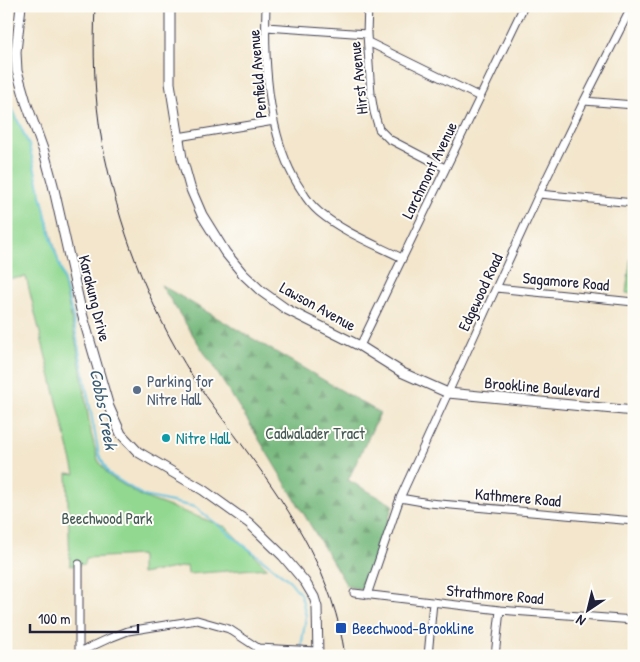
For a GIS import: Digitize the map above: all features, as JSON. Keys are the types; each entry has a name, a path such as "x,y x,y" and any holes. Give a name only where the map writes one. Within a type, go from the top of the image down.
{"street":[{"name":"Karakung Drive","path":"21,6 16,52 17,71 53,185 81,310 109,407 121,434 138,452 203,490 249,523 283,556 306,582 314,597 317,607 315,652"},
{"name":"Lawson Avenue","path":"170,6 170,83 182,158 190,187 202,215 225,252 243,274 261,291 286,309 360,346 404,373 448,394"},
{"name":"Penfield Avenue","path":"266,6 268,77 271,106 284,159 293,178 317,210 330,220 355,235 402,258"},
{"name":"Hirst Avenue","path":"368,6 367,38 371,94 374,112 380,129 389,139 445,168"},
{"name":"Edgewood Road","path":"367,595 400,498 539,194 632,6"},
{"name":"Larchmont Avenue","path":"360,346 522,7"},
{"path":"266,27 367,38 480,97"},
{"path":"584,101 634,105"},
{"path":"178,137 274,121"},
{"path":"539,194 634,204"},
{"name":"Sagamore Road","path":"496,288 634,302"},
{"name":"Brookline Boulevard","path":"448,394 634,411"},
{"name":"Kathmere Road","path":"400,498 430,503 634,521"},
{"path":"79,564 79,652"},
{"name":"Strathmore Road","path":"354,593 500,610 634,620"},
{"path":"428,656 433,602"},
{"path":"495,656 500,610"},
{"path":"71,656 128,631 197,620 229,629 257,652 281,649 315,652"}],"green space":[{"name":"Beechwood Park","path":"6,95 29,145 62,273 91,433 98,460 109,476 143,497 226,527 267,568 188,574 187,566 141,574 141,555 86,558 85,564 70,566 67,473 75,474 26,277 6,279"},
{"path":"634,233 634,294 626,293"},
{"name":"Cadwalader Tract","path":"161,285 380,413 348,480 393,505 365,590 347,586 248,421"}],"waterway":[{"name":"Cobbs Creek","path":"6,95 29,145 73,318 99,455 109,474 144,496 195,507 290,581 301,595 306,616 301,648"}],"tram line":[{"path":"95,6 95,74 102,142 117,204 137,264 162,322 193,377 265,476 310,548 332,600 340,627 345,656"}],"place":[{"name":"Parking for Nitre Hall","path":"137,390"},
{"name":"Nitre Hall","path":"166,438"},
{"name":"Beechwood-Brookline","path":"341,628"}]}
